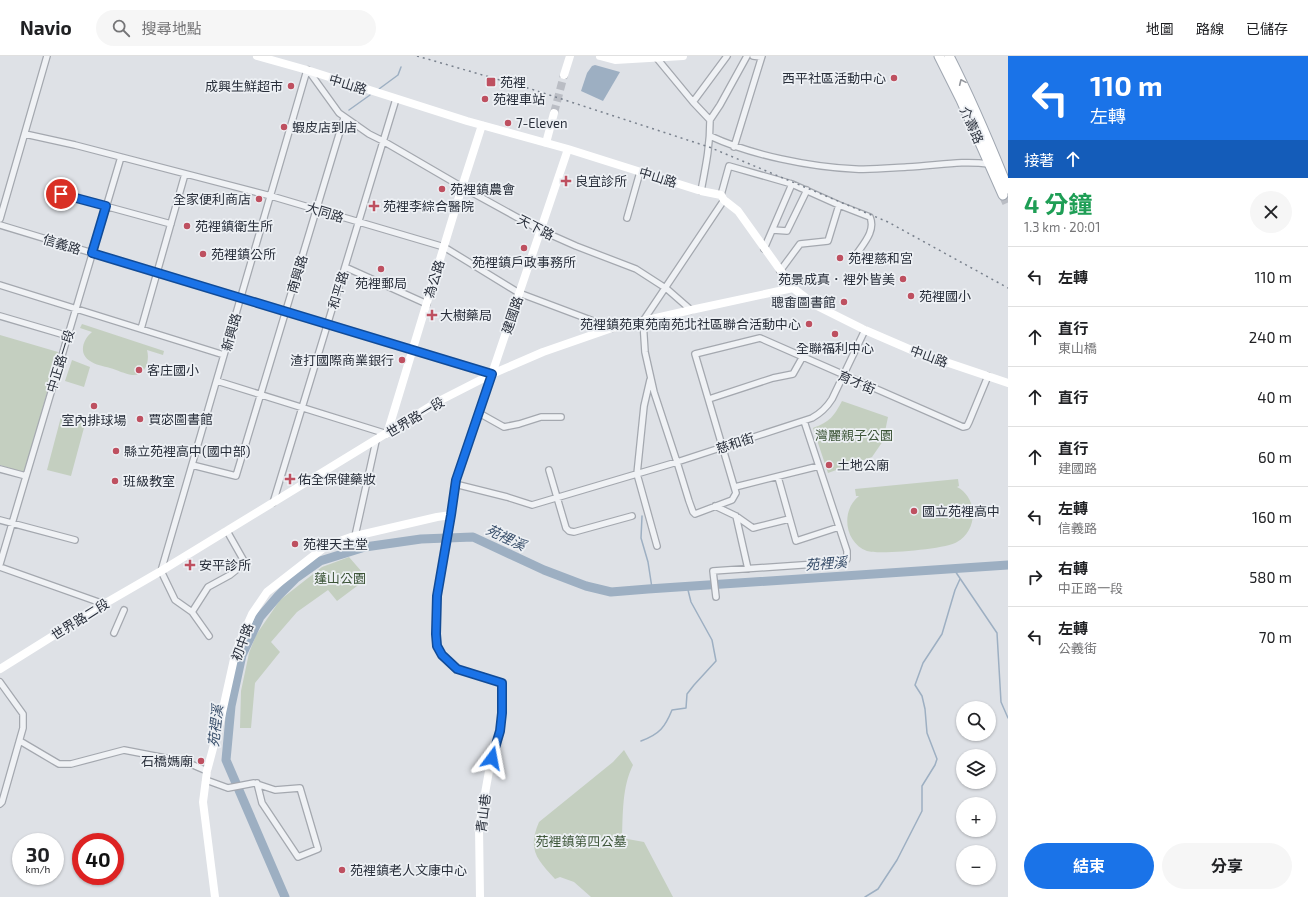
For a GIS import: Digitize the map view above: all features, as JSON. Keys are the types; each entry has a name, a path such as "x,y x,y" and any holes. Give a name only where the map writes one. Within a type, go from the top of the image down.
{"main road":[{"name":"介壽路","path":"939,56 961,100 989,164 1006,192"},
{"name":"介壽路","path":"949,56 1004,169 1006,192"}],"street":[{"path":"0,219 47,56"},
{"name":"中山路","path":"257,56 722,197 738,211 793,288 815,305 865,330 916,352 1008,383"},
{"path":"564,75 570,56"},
{"path":"600,56 615,60 683,56"},
{"path":"693,102 727,56"},
{"path":"701,191 708,158 710,120 747,56"},
{"path":"734,146 761,57 753,56"},
{"path":"655,57 710,120"},
{"name":"天下路","path":"307,70 339,114 369,134 540,230 576,246 636,269 665,287 691,310"},
{"name":"新興路","path":"161,571 307,70"},
{"name":"和平路","path":"273,503 396,99"},
{"path":"546,143 554,113"},
{"name":"南興路","path":"192,465 236,476 344,118"},
{"name":"為公路","path":"387,434 482,125"},
{"name":"大同路","path":"25,134 75,145 270,196 444,247 519,293 612,328"},
{"path":"710,136 734,146 790,160 856,169 975,162 989,164 1004,169"},
{"name":"建國路","path":"502,683 457,669 442,655 437,646 437,596 455,482 568,150"},
{"name":"中正路一段","path":"0,566 2,551 12,523 121,157"},
{"path":"802,358 793,374 773,378 709,399 736,493 732,500 695,514 689,501 678,462 650,378 645,352 643,321 722,197 729,166 792,184 870,217 872,221 870,234 856,255"},
{"path":"627,218 640,172"},
{"path":"141,329 184,174"},
{"path":"764,249 792,184"},
{"path":"773,230 788,231 807,190"},
{"path":"61,194 171,224"},
{"path":"780,271 800,244 828,241 839,205"},
{"name":"信義路","path":"0,225 492,374"},
{"path":"345,266 426,304"},
{"path":"0,285 224,355"},
{"path":"691,310 793,288"},
{"name":"世界路一段","path":"161,571 439,401 492,374 544,352 612,328 691,310"},
{"path":"0,316 68,336"},
{"name":"慈和街","path":"455,482 532,505 678,462 804,421 818,415 827,407 865,330"},
{"name":"育才街","path":"709,399 695,354 760,338 843,376 963,427 967,426 969,422 988,376"},
{"path":"650,378 644,406 637,474 657,546"},
{"path":"217,381 387,434"},
{"path":"479,413 504,427 541,417 561,417"},
{"path":"716,597 713,571 845,562 847,559 847,550 804,421"},
{"path":"355,536 376,440"},
{"path":"735,488 819,466"},
{"path":"0,469 26,476"},
{"path":"549,470 566,528 569,531 574,532 632,516"},
{"path":"778,477 796,541 839,527"},
{"path":"715,506 736,516 753,528 789,519"},
{"path":"736,516 748,568"},
{"name":"初中路","path":"215,897 203,802 207,770 220,722 234,659 252,614 267,592 326,546 355,536 437,517 450,519"},
{"path":"0,520 75,540"},
{"path":"192,612 208,587 230,575 240,567 244,561 227,531"},
{"path":"0,566 104,604"},
{"path":"161,571 175,600 192,612 209,636"},
{"name":"世界路二段","path":"0,668 161,571"},
{"path":"114,633 124,610"},
{"path":"0,682 23,714 23,728 20,741 2,802 0,804"},
{"name":"青山巷","path":"480,897 479,827 489,771 500,731 503,700 502,683"},
{"path":"20,741 58,764 71,764 124,750 186,762 207,770"},
{"path":"206,780 228,788 255,783 275,790 300,788 318,849 298,857 262,803 255,783"}],"green space":[{"path":"82,324 164,351 163,355 147,350 148,358 146,367 137,375 132,375 94,364 86,358 83,351 84,342 92,332 80,328"},
{"path":"0,335 58,352 25,473 0,465"},
{"path":"72,360 90,367 84,387 65,381"},
{"name":"灣麗親子公園","path":"842,401 888,417 883,441 872,457 828,473 813,428 828,421"},
{"path":"61,417 85,424 71,476 47,470"},
{"path":"958,479 959,486 957,487 961,489 969,498 973,514 969,530 961,540 951,545 927,549 898,552 874,552 867,551 860,547 850,534 847,518 853,502 859,496 856,496 855,489"},
{"name":"蓬山公園","path":"349,557 362,572 361,583 337,601 328,590 297,612 271,642 280,652 255,683 251,728 240,728 241,691 249,653 256,635 280,600 322,567"},
{"name":"苑裡鎮第四公墓","path":"624,750 633,765 629,773 625,791 622,838 644,842 673,897 591,897 574,882 560,877 555,879 543,866 536,854 534,840 539,822 613,762"}],"water":[{"path":"595,65 620,72 603,101 581,91 587,73 592,66"}],"waterway":[{"path":"379,89 398,75 401,67"},
{"path":"349,110 370,95"},
{"path":"642,516 641,538 648,562 652,588"},
{"name":"苑裡溪","path":"285,897 226,760 231,706 242,655 260,617 296,578 320,561 365,547 421,539 473,537 544,570 586,586 611,592 1008,565"},
{"path":"953,568 997,633 1001,702 1008,718"},
{"path":"865,897 878,889 897,860 922,811 922,786 937,759 927,733 925,709 922,696 915,685 923,663 942,634 955,590 960,579"},
{"path":"641,741 657,733 667,721 672,710 686,708 687,694 716,661 712,640 691,602 687,586"}],"tunnel":[{"path":"554,113 564,75"},
{"path":"1003,195 1008,206"}],"railway":[{"path":"417,56 531,89 709,147 888,222 1008,288"}],"place":[{"name":"西平社區活動中心","path":"894,78"},
{"name":"苑裡","path":"491,82"},
{"name":"成興生鮮超市","path":"291,86"},
{"name":"苑裡車站","path":"485,99"},
{"name":"7-Eleven","path":"508,123"},
{"name":"蝦皮店到店","path":"284,127"},
{"name":"良宜診所","path":"566,181"},
{"name":"苑裡鎮農會","path":"442,189"},
{"name":"全家便利商店","path":"259,199"},
{"name":"苑裡李綜合醫院","path":"374,206"},
{"name":"苑裡鎮衛生所","path":"187,226"},
{"name":"苑裡鎮戶政事務所","path":"524,248"},
{"name":"苑裡鎮公所","path":"203,254"},
{"name":"苑裡慈和宮","path":"840,258"},
{"name":"苑裡郵局","path":"381,269"},
{"name":"苑景成真．裡外皆美","path":"903,279"},
{"name":"苑裡國小","path":"911,296"},
{"name":"聰畬圖書館","path":"844,302"},
{"name":"大樹藥局","path":"432,315"},
{"name":"苑裡鎮苑東苑南苑北社區聯合活動中心","path":"809,324"},
{"name":"全聯福利中心","path":"835,334"},
{"name":"渣打國際商業銀行","path":"402,360"},
{"name":"客庄國小","path":"139,370"},
{"name":"室內排球場","path":"94,406"},
{"name":"賈宓圖書館","path":"140,419"},
{"name":"縣立苑裡高中(國中部)","path":"116,451"},
{"name":"土地公廟","path":"829,465"},
{"name":"佑全保健藥妝","path":"290,479"},
{"name":"班級教室","path":"115,481"},
{"name":"國立苑裡高中","path":"914,511"},
{"name":"苑裡天主堂","path":"295,544"},
{"name":"安平診所","path":"190,565"},
{"name":"石橋媽廟","path":"201,761"},
{"name":"苑裡鎮老人文康中心","path":"342,870"}],"route":[{"path":"61,194 106,206 92,253 492,374 456,480 439,580 436,634 437,646 442,655 457,669 502,683 503,700 500,731 492,758"}]}
